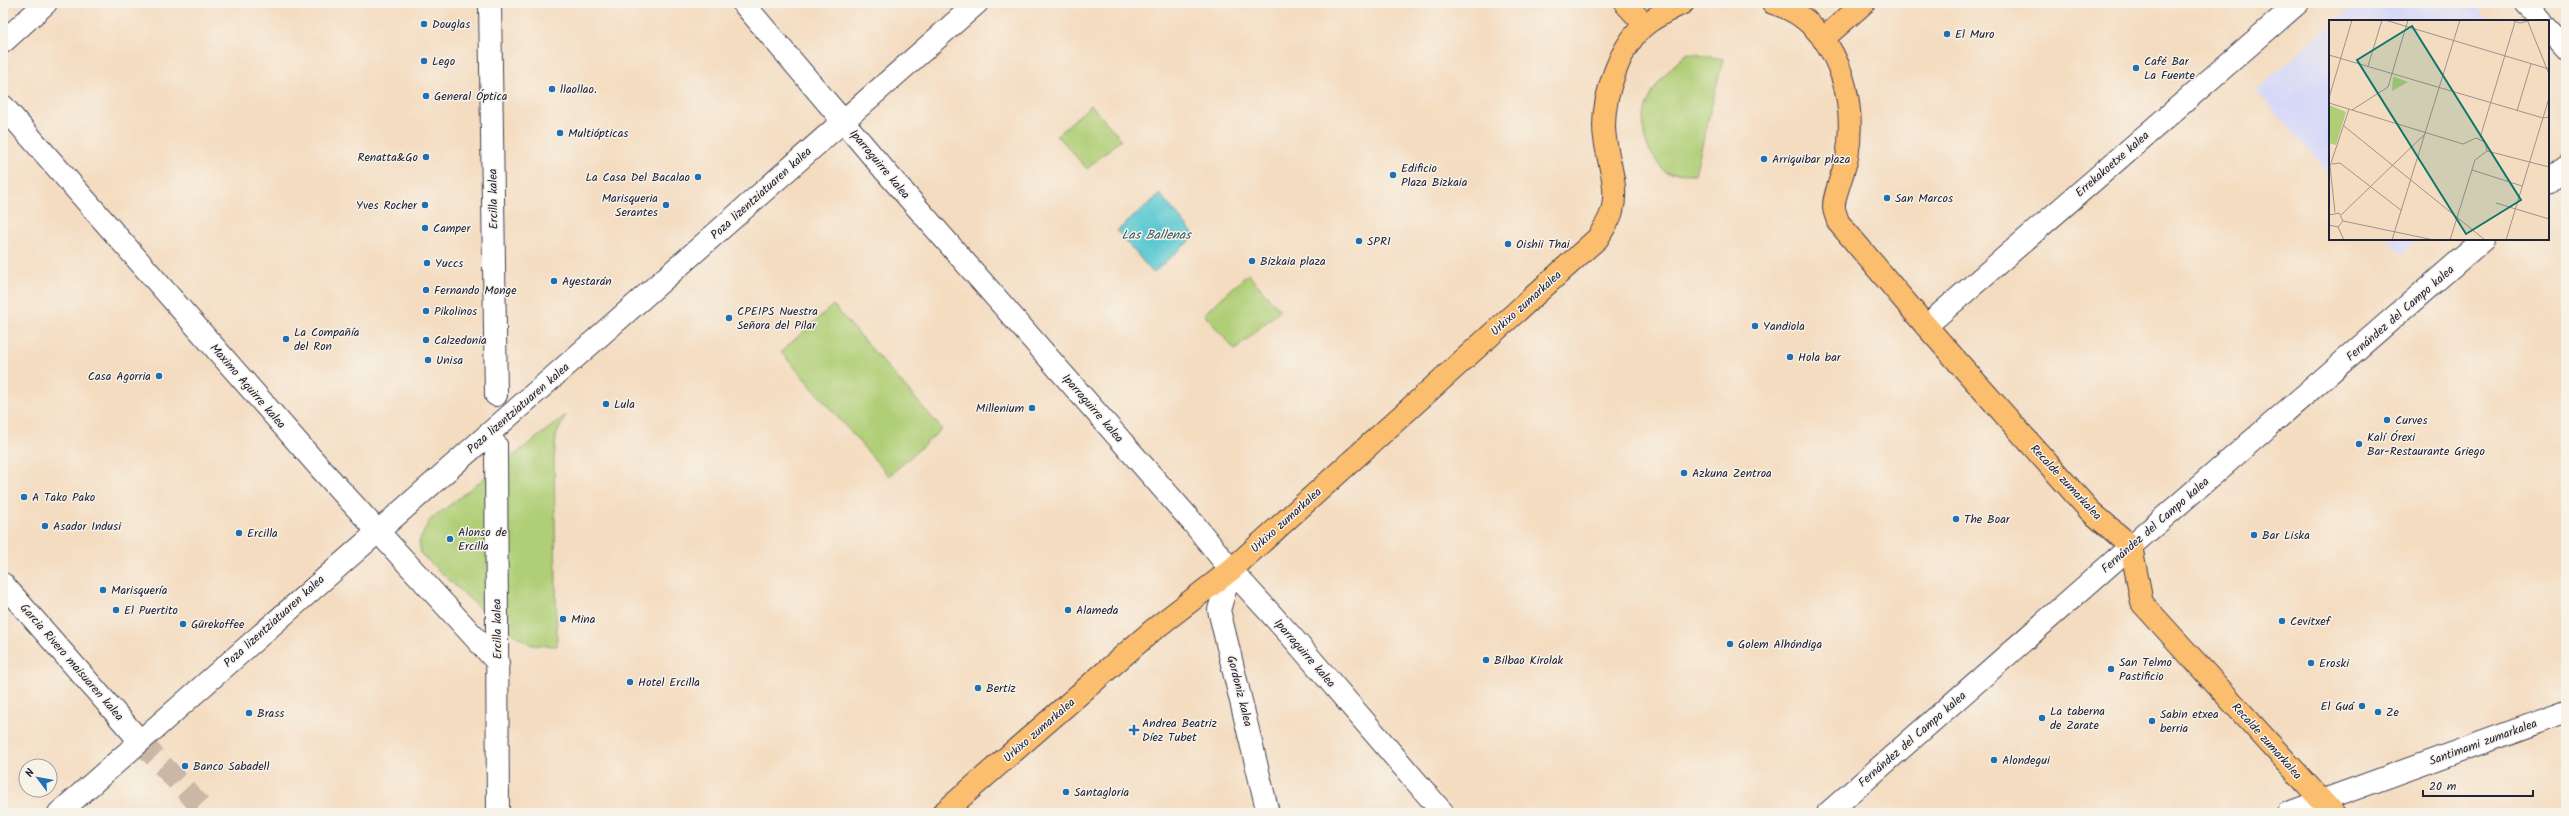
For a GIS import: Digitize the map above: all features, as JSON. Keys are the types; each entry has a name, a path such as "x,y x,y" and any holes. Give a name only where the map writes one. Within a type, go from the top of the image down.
{"main road":[{"path":"1625,3 1645,25 1663,13 1684,3"},
{"path":"1773,3 1794,12 1823,39 1864,3"},
{"name":"Urkixo zumarkalea","path":"943,813 1153,630 1231,570 1587,250 1598,238 1612,212 1615,182 1605,144 1604,126 1606,99 1617,68 1630,45 1645,25"},
{"name":"Recalde zumarkalea","path":"1823,39 1834,54 1840,69 1851,122 1847,157 1833,206 1838,222 1926,326 2090,511 2130,546 2142,603 2328,807"}],"street":[{"path":"3,42 46,3"},
{"name":"Ercilla kalea","path":"490,3 496,395"},
{"name":"Iparraguirre kalea","path":"744,3 886,172 1194,524 1231,570 1292,637 1443,813"},
{"name":"Poza lizentziatuaren kalea","path":"59,813 376,531 843,119 977,3"},
{"name":"Errekakoetxe kalea","path":"1926,326 2298,3"},
{"path":"2526,3 2541,20"},
{"path":"2549,29 2566,48"},
{"name":"Maximo Aguirre kalea","path":"3,106 376,531 498,663"},
{"path":"2549,182 2566,168"},
{"name":"Fernández del Campo kalea","path":"1828,813 2130,546 2483,240"},
{"name":"Ercilla kalea","path":"496,445 498,813"},
{"name":"Gordoniz kalea","path":"1231,570 1219,610 1268,813"},
{"name":"Garcia Rivero maisuaren kalea","path":"3,584 140,741"},
{"name":"Santimami zumarkalea","path":"2288,813 2328,807 2566,712"}],"shaded area":[{"path":"2355,3 2473,3 2487,20 2336,20"},
{"path":"2329,26 2329,173 2256,91"},
{"path":"2389,240 2416,240 2401,254"}],"green space":[{"path":"1688,53 1723,59 1695,174 1666,173 1646,143 1643,126 1644,114 1654,90 1661,80 1669,70"},
{"path":"1091,105 1121,139 1087,169 1057,135"},
{"path":"1248,274 1280,310 1235,350 1204,314"},
{"path":"833,305 942,429 889,476 781,352"},
{"path":"566,415 556,436 554,460 557,646 532,645 490,618 421,554 419,542 429,521"}],"water":[{"name":"Las Ballenas","path":"1160,194 1195,236 1153,273 1117,231"}],"tunnel":[{"path":"140,741 207,813"}],"place":[{"name":"Douglas","path":"424,24"},
{"name":"El Muro","path":"1947,34"},
{"name":"Lego","path":"424,61"},
{"name":"Café Bar La Fuente","path":"2136,68"},
{"name":"llaollao.","path":"552,89"},
{"name":"General Óptica","path":"426,96"},
{"name":"Multiópticas","path":"560,133"},
{"name":"Renatta&Go","path":"426,157"},
{"name":"Arriquibar plaza","path":"1764,159"},
{"name":"Edificio Plaza Bizkaia","path":"1393,175"},
{"name":"La Casa Del Bacalao","path":"698,177"},
{"name":"San Marcos","path":"1887,198"},
{"name":"Yves Rocher","path":"425,205"},
{"name":"Marisqueria Serantes","path":"666,205"},
{"name":"Camper","path":"425,228"},
{"name":"SPRI","path":"1359,241"},
{"name":"Oishii Thai","path":"1508,244"},
{"name":"Bizkaia plaza","path":"1252,261"},
{"name":"Yuccs","path":"427,263"},
{"name":"Ayestarán","path":"554,281"},
{"name":"Fernando Monge","path":"426,290"},
{"name":"Pikolinos","path":"426,311"},
{"name":"CPEIPS Nuestra Señora del Pilar","path":"729,318"},
{"name":"Yandiola","path":"1755,326"},
{"name":"La Compañía del Ron","path":"286,339"},
{"name":"Calzedonia","path":"426,340"},
{"name":"Hola bar","path":"1790,357"},
{"name":"Unisa","path":"428,360"},
{"name":"Casa Agorria","path":"159,376"},
{"name":"Lula","path":"606,404"},
{"name":"Millenium","path":"1032,408"},
{"name":"Curves","path":"2387,420"},
{"name":"Kalí Órexi Bar-Restaurante Griego","path":"2359,444"},
{"name":"Azkuna Zentroa","path":"1684,473"},
{"name":"A Tako Pako","path":"24,497"},
{"name":"The Boar","path":"1956,519"},
{"name":"Asador Indusi","path":"45,526"},
{"name":"Ercilla","path":"239,533"},
{"name":"Bar Liska","path":"2254,535"},
{"name":"Alonso de Ercilla","path":"450,539"},
{"name":"Marisquería","path":"103,590"},
{"name":"El Puertito","path":"116,610"},
{"name":"Alameda","path":"1068,610"},
{"name":"Mina","path":"563,619"},
{"name":"Cevitxef","path":"2282,621"},
{"name":"Gürekoffee","path":"183,624"},
{"name":"Golem Alhóndiga","path":"1730,644"},
{"name":"Bilbao Kirolak","path":"1486,660"},
{"name":"Eroski","path":"2311,663"},
{"name":"San Telmo Pastificio","path":"2111,669"},
{"name":"Hotel Ercilla","path":"630,682"},
{"name":"Bertiz","path":"978,688"},
{"name":"El Guá","path":"2362,706"},
{"name":"Ze","path":"2378,712"},
{"name":"Brass","path":"249,713"},
{"name":"La taberna de Zarate","path":"2042,718"},
{"name":"Sabin etxea berria","path":"2152,721"},
{"name":"Andrea Beatriz Díez Tubet","path":"1134,730"},
{"name":"Alondegui","path":"1994,760"},
{"name":"Banco Sabadell","path":"185,766"},
{"name":"Santagloria","path":"1066,792"}]}
